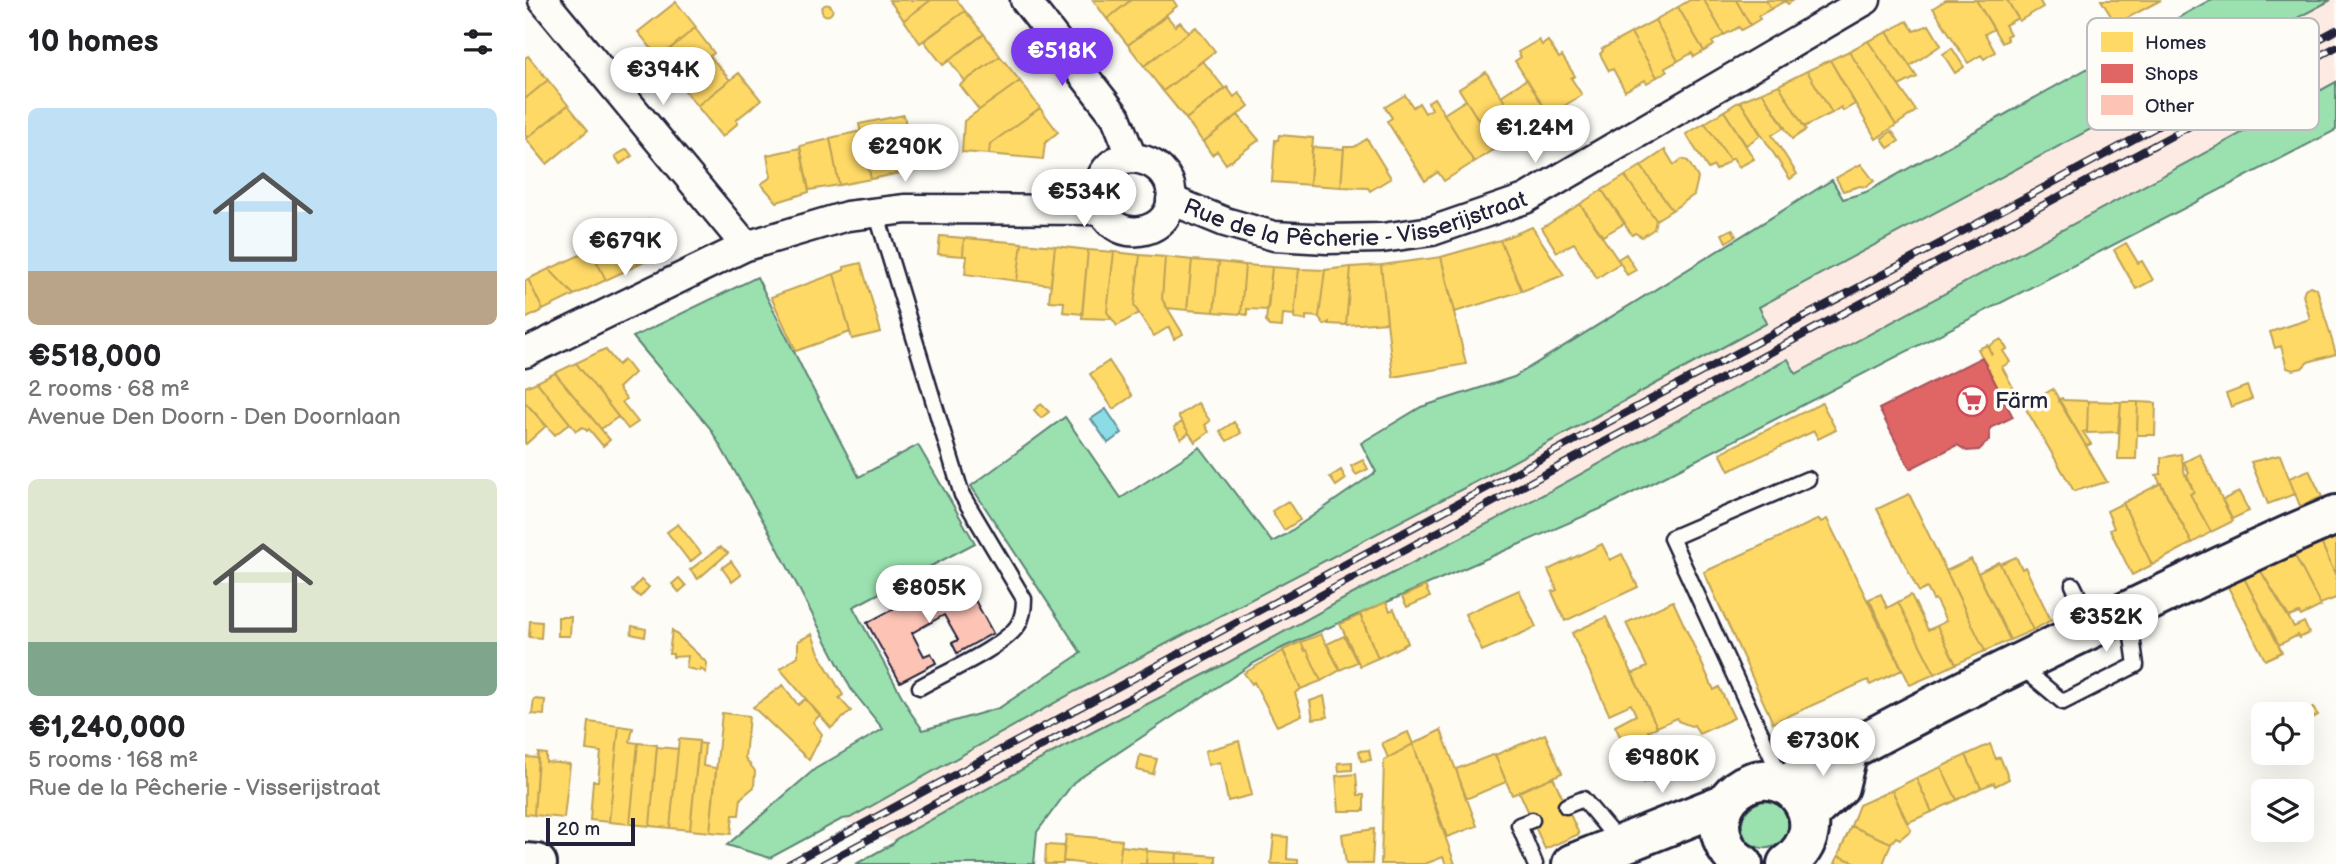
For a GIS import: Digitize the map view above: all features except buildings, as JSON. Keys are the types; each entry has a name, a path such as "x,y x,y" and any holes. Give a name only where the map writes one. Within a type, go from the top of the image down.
{"main road":[{"path":"1785,785 1814,768 1847,754 1897,724 2093,627 2239,557 2336,515"},
{"path":"1809,814 1839,787 1847,754"},
{"path":"1734,855 1720,831 1726,803 1732,794 1751,782 1773,781 1785,785 1800,797 1809,814 1810,825 1804,847 1787,864"},
{"path":"1572,864 1726,803"},
{"path":"1620,843 1734,855"},
{"path":"525,863 537,864"}],"street":[{"path":"543,0 746,246"},
{"path":"525,353 746,246 847,216 906,209 1100,210 1098,194 1107,170 1117,161 1132,158 1116,117 1025,0"},
{"name":"Rue de la Pêcherie - Visserijstraat","path":"1171,200 1225,222 1274,236 1382,238 1432,231 1525,199 1865,0"},
{"name":"Rue de la Pêcherie - Visserijstraat","path":"1098,194 1100,207 1113,225 1138,232 1150,229 1160,222 1168,212 1171,187 1165,174 1156,165 1145,159 1132,158"}],"lane":[{"path":"876,212 962,495 1024,599 1024,610 1019,624 1008,637 920,687"},
{"path":"1785,785 1671,538 1808,479"},
{"path":"2073,585 2093,627"},
{"path":"2018,664 2063,702 2136,665 2128,611"},
{"path":"1566,806 1583,799 1620,843"},
{"path":"1532,820 1519,825 1535,864"}],"shaded area":[{"path":"2331,0 2336,0 2336,82 2319,91 2319,18 2297,18"},
{"path":"2089,130 2247,130 1795,374 1788,360 1550,491 1052,753 892,841 845,821 1076,691 1489,475 1767,323 1759,307"}],"green space":[{"path":"2210,0 2331,0 2297,18 2178,18"},
{"path":"2087,69 2089,130 1759,307 1767,323 1489,475 1076,691 850,818 842,819 770,858 727,845 815,769 883,729 851,689 770,533 710,428 633,337 757,277 859,477 918,445 975,543 853,607 923,730 999,708 1081,653 971,486 1065,417 1121,498 1200,447 1272,542 1376,472 1361,443 1421,407 1514,377 1832,180 1843,199 1866,192"},
{"path":"2336,82 2336,130 1607,506 1284,647 1252,664 1074,782 1037,832 1034,864 856,864 1052,753 1550,491 1788,359 1796,374 2247,130 2319,130 2319,91"},
{"path":"1764,801 1778,805 1786,812 1789,822 1788,832 1783,840 1775,846 1764,848 1751,844 1742,825 1750,807"}],"water":[{"path":"1106,409 1122,433 1108,443 1091,419"}],"railway":[{"path":"2319,39 2336,30"},
{"path":"2319,56 2336,47"},
{"path":"789,864 2151,130"},
{"path":"823,864 2182,130"}],"place":[{"name":"Färm","path":"1972,401"}]}
